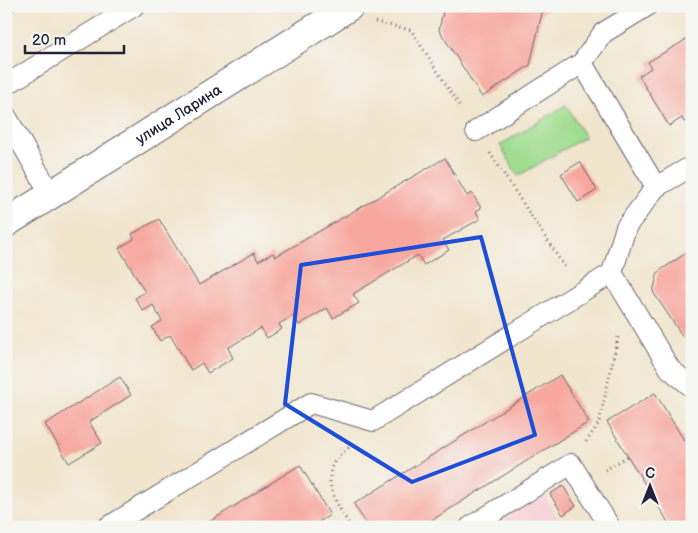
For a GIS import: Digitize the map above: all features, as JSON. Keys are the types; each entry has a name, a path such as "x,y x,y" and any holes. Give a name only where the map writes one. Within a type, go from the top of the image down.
{"street":[{"name":"улица Ларина","path":"6,223 350,6"}],"lane":[{"path":"6,84 134,6"},
{"path":"476,130 582,63 603,33 647,6"},
{"path":"582,63 656,187"},
{"path":"6,116 51,194"},
{"path":"108,527 311,403 373,421 612,273 626,227 656,187 692,166"},
{"path":"612,273 670,368 692,387"},
{"path":"470,527 571,464 610,527"}],"path":[{"path":"571,464 599,423 626,297"},
{"path":"351,527 336,502 330,484 334,464 373,421"},
{"path":"661,527 668,522"}],"highlighted area":[{"path":"481,237 535,435 412,482 285,404 301,265"}],"shaded area":[{"path":"544,495 563,527 493,527"}],"green space":[{"path":"566,105 585,137 518,176 500,145"}],"building":[{"path":"6,6 20,6 9,13"},
{"path":"444,6 552,6 542,13 530,65 482,97 439,30"},
{"path":"692,36 692,118 684,122 682,118 669,126 639,76 651,68 648,62"},
{"path":"445,158 467,196 472,193 481,208 476,211 480,219 443,240 449,250 424,265 418,255 353,294 359,303 333,318 327,308 299,325 293,316 279,324 282,329 267,338 261,328 228,348 233,358 208,373 202,363 191,370 170,335 160,341 152,327 162,321 153,305 143,311 135,298 145,292 119,248 134,239 132,234 159,219 199,285 254,253 258,261 273,253 275,257"},
{"path":"580,162 597,190 578,202 561,174"},
{"path":"692,249 692,331 683,337 653,292 658,272"},
{"path":"560,375 589,422 421,527 368,527 354,504"},
{"path":"120,377 131,395 89,422 102,443 69,463 45,424"},
{"path":"655,393 692,453 692,527 671,527 607,422"},
{"path":"300,465 330,515 311,527 201,527"},
{"path":"563,486 576,506 563,515 550,494"}]}
